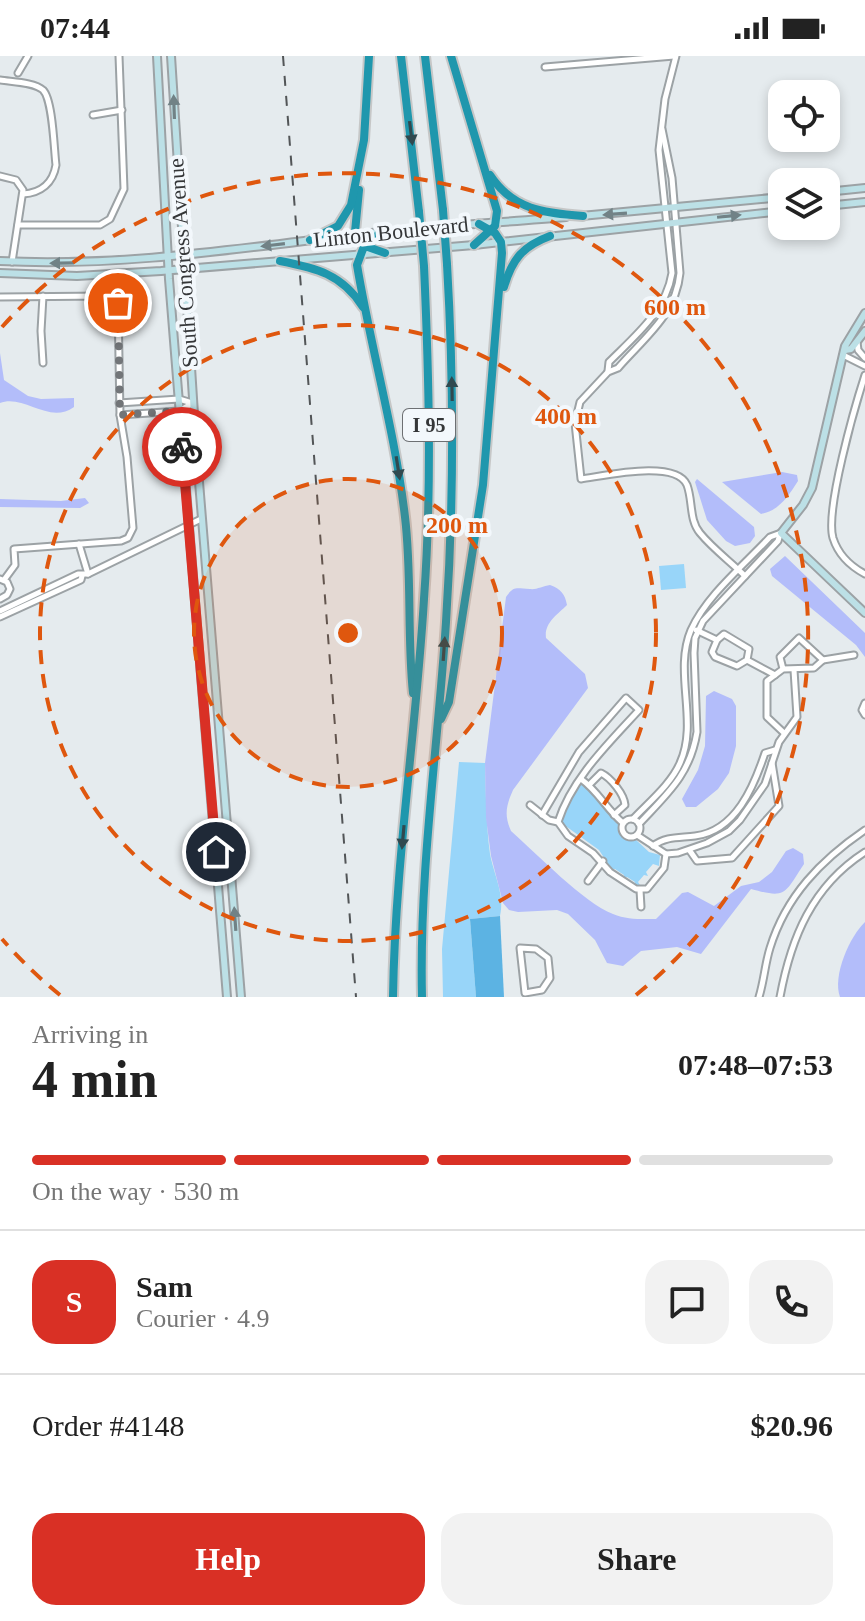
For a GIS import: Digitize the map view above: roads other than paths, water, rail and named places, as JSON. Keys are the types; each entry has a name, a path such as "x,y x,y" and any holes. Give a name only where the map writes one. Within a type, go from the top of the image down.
{"highway":[{"path":"369,56 367,113 355,226 365,246 385,253"},
{"name":"I 95","path":"393,997 399,876 425,592 429,487 424,266 401,56"},
{"name":"I 95","path":"422,997 424,877 446,621 452,484 447,264 425,56"},
{"path":"437,727 449,702 476,541 503,250 494,226 496,207 451,56"},
{"path":"310,240 331,231 345,218 360,165"},
{"path":"484,165 503,192 521,205 540,212 583,216"},
{"path":"479,224 494,226"},
{"path":"474,245 494,226"},
{"path":"381,232 365,246 357,265 403,501 410,593 409,663 415,713"},
{"path":"499,303 508,272 518,255 529,245 550,236"},
{"path":"280,261 320,269 336,277 352,291 365,309"}],"main road":[{"name":"South Congress Avenue","path":"157,56 179,411 227,997"},
{"name":"South Congress Avenue","path":"171,56 201,519 241,997"},
{"path":"840,191 865,188"},
{"name":"Linton Boulevard","path":"494,226 768,199"},
{"path":"840,205 865,202"},
{"name":"Linton Boulevard","path":"0,272 77,276 184,269 474,245 768,212"},
{"name":"Linton Boulevard","path":"0,261 69,264 479,224"},
{"path":"0,272 12,262"},
{"path":"865,313 845,346 835,378 812,488 781,533 865,613"},
{"path":"844,352 851,349 865,331"}],"street":[{"path":"18,73 28,56"},
{"path":"18,225 100,225 111,216 124,185 119,56"},
{"path":"545,67 602,59 675,56 667,85 659,150 672,273 670,286 655,314 609,362 608,372"},
{"path":"0,80 36,86 44,90 49,101 56,165 52,180 37,192 23,194"},
{"path":"93,115 122,110"},
{"path":"662,129 667,144 674,209 680,273 678,288 672,305 618,368 608,372 580,402 575,423 581,479 657,470 677,474 687,487 694,523 700,533 745,576"},
{"path":"0,176 16,180 23,194 12,262"},
{"path":"43,296 43,363"},
{"path":"0,297 105,296 116,300 119,316 119,403 132,532 125,540 14,549 15,565 2,579 10,589 0,599"},
{"path":"857,342 858,350 865,358"},
{"path":"844,352 865,366"},
{"path":"865,375 838,483 831,526 837,548 847,562 865,574"},
{"path":"119,403 179,399 193,403"},
{"path":"120,415 179,411 193,403"},
{"path":"0,617 201,519"},
{"path":"623,823 633,819 679,766 688,733 682,684 686,674 685,656 705,607 770,537 781,533"},
{"path":"637,835 639,824 679,780 691,760 697,732 696,630 778,541 781,533"},
{"path":"79,544 85,575"},
{"path":"0,611 78,574 85,575"},
{"path":"47,596 47,592 66,580"},
{"path":"696,630 717,640"},
{"path":"724,634 749,649 747,660 737,666 715,657 712,652 717,640 724,634"},
{"path":"783,669 780,657 799,638 823,660"},
{"path":"200,650 213,649"},
{"path":"784,733 767,717 765,685 783,669 814,668 823,660 854,655"},
{"path":"747,660 775,675"},
{"path":"623,823 622,831 626,836 637,835 666,854 690,851 729,831 765,784 776,749 797,717 794,670"},
{"path":"686,674 695,674"},
{"path":"542,815 579,752 626,698 639,710 568,796 558,822"},
{"path":"865,703 862,710 865,715"},
{"path":"652,847 662,839 703,835 721,826 747,798 765,753 776,749"},
{"path":"690,851 697,861 732,858 779,806 772,762"},
{"path":"589,785 601,773 607,776 624,799 625,805 614,815"},
{"path":"581,779 623,823"},
{"path":"530,805 558,822 568,836 603,861 610,872 640,890 647,889 664,868 666,854"},
{"path":"633,819 639,824"},
{"path":"759,997 775,934 795,895 828,857 865,830"},
{"path":"780,997 790,949 807,912 834,877 865,852"},
{"path":"588,881 603,861"},
{"path":"640,890 641,907"},
{"path":"520,948 546,955 550,974 545,988 525,995 520,948"},
{"path":"225,967 238,966"}],"railway":[{"path":"283,56 356,997"}]}
